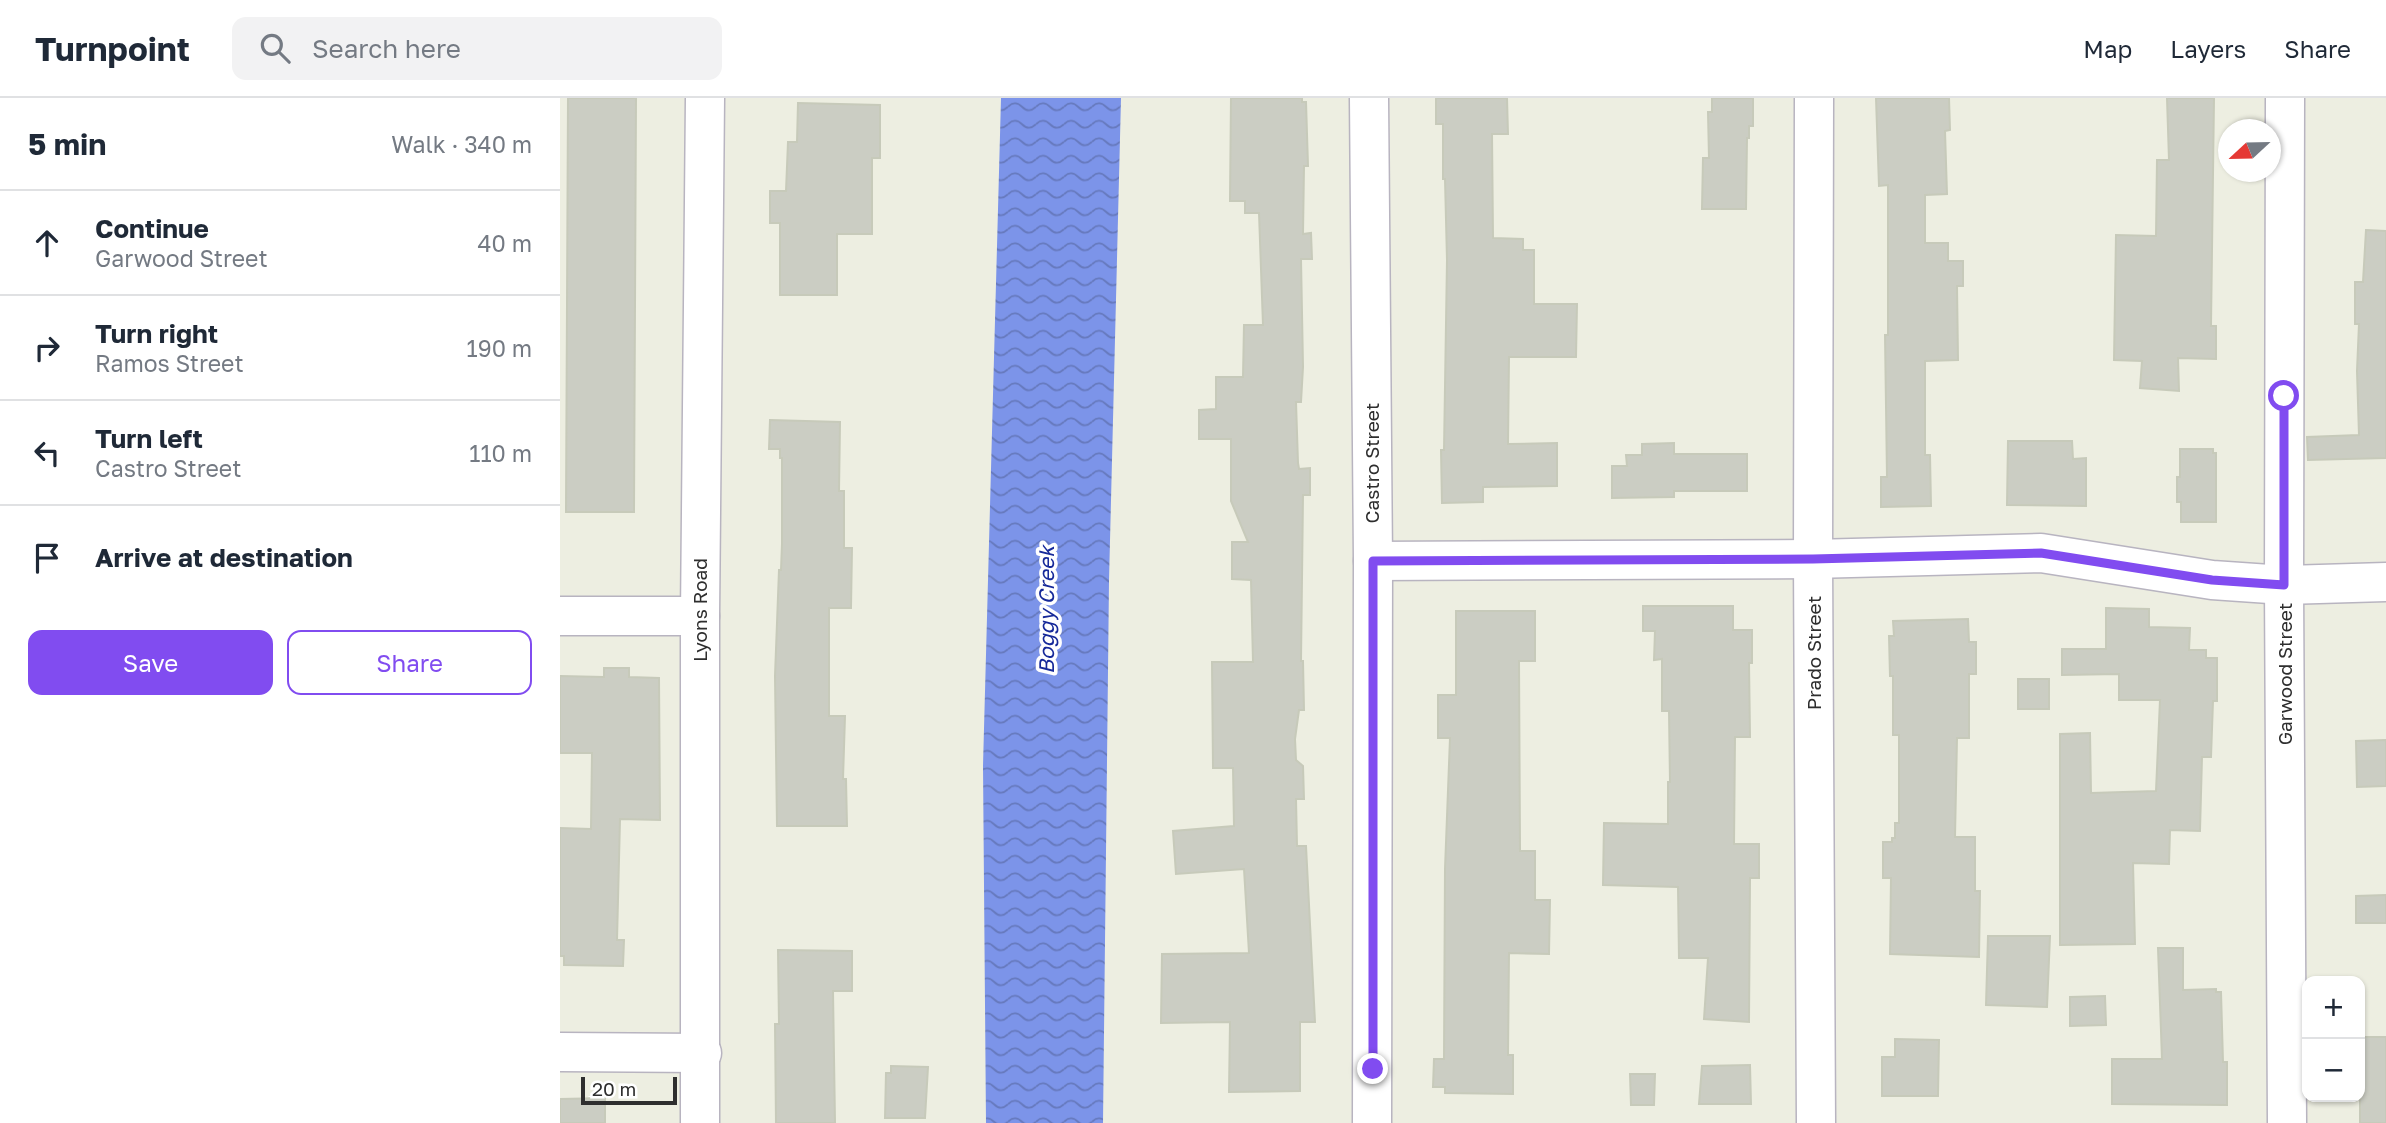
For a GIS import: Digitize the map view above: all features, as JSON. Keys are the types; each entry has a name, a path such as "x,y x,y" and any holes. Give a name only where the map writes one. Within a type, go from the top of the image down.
{"street":[{"name":"Lyons Road","path":"700,1123 700,616 705,98"},
{"name":"Castro Street","path":"1369,98 1373,561 1372,1123"},
{"name":"Prado Street","path":"1814,98 1816,1123"},
{"name":"Garwood Street","path":"2285,98 2287,1123"},
{"path":"1373,561 1813,559 2041,553 2212,580 2284,585 2386,582"},
{"path":"560,616 700,616"},
{"path":"560,1052 702,1053"}],"water":[{"name":"Boggy Creek","path":"1001,98 1121,98 1109,581 1103,1123 986,1123 983,766"}],"building":[{"path":"568,98 636,98 634,512 566,512"},
{"path":"1231,98 1302,98 1302,102 1306,102 1308,166 1304,166 1303,234 1311,233 1312,259 1301,259 1303,367 1301,402 1296,402 1298,463 1299,469 1310,468 1310,495 1303,495 1301,661 1304,710 1299,710 1295,739 1296,760 1303,766 1304,799 1296,799 1297,846 1306,846 1315,1022 1300,1022 1300,1091 1229,1092 1230,1022 1161,1023 1162,954 1249,953 1244,869 1176,874 1173,831 1234,826 1233,768 1213,768 1212,662 1253,662 1251,580 1232,579 1232,542 1248,542 1231,501 1231,439 1199,439 1199,410 1216,409 1216,377 1243,377 1244,325 1263,325 1259,213 1245,213 1245,201 1230,201"},
{"path":"1436,98 1507,98 1508,134 1492,134 1493,238 1523,239 1523,250 1534,250 1534,304 1577,304 1576,357 1509,357 1508,444 1557,443 1557,486 1483,487 1483,502 1442,503 1447,260 1443,124 1436,124"},
{"path":"1712,98 1753,98 1753,126 1749,126 1747,138 1746,209 1702,209 1703,158 1709,158 1708,112 1712,112"},
{"path":"1876,98 1949,98 1950,130 1945,131 1947,194 1925,195 1925,243 1948,243 1948,261 1963,261 1963,286 1957,286 1958,360 1925,361 1925,455 1930,455 1931,506 1881,507 1881,477 1887,477 1885,335 1888,335 1888,185 1879,186"},
{"path":"2167,98 2214,98 2211,326 2216,326 2216,359 2178,358 2179,391 2140,388 2142,361 2114,360 2116,235 2156,236 2157,160 2169,160"},
{"path":"798,103 880,105 880,158 872,158 872,234 837,234 837,295 780,295 780,223 770,223 770,191 786,191 788,142 797,142"},
{"path":"2366,230 2386,231 2386,458 2308,460 2307,437 2359,435 2359,324 2355,324 2355,282 2363,282"},
{"path":"770,420 840,422 839,491 844,491 844,548 852,548 851,608 829,608 829,716 845,716 843,779 846,779 847,826 777,826 775,676 782,544 782,458 780,449 769,449"},
{"path":"2008,441 2072,441 2073,459 2086,458 2086,506 2007,505"},
{"path":"1674,443 1674,454 1747,454 1747,491 1674,491 1674,497 1612,498 1612,466 1627,466 1626,455 1642,455 1642,444"},
{"path":"2180,449 2213,449 2213,453 2216,453 2216,522 2181,522 2181,502 2177,502"},
{"path":"1643,606 1733,606 1733,630 1752,630 1752,663 1749,663 1750,737 1735,737 1734,844 1759,844 1759,878 1750,878 1749,1022 1704,1019 1708,958 1679,958 1678,887 1603,885 1604,823 1668,824 1669,711 1662,711 1662,659 1654,660 1655,631 1643,631"},
{"path":"2106,608 2149,609 2149,627 2190,628 2189,650 2206,650 2206,658 2217,658 2217,701 2213,701 2211,757 2202,757 2200,831 2170,830 2169,864 2133,863 2135,944 2060,945 2060,734 2090,733 2091,793 2156,791 2160,700 2119,700 2119,674 2062,675 2062,649 2106,649"},
{"path":"1456,611 1535,611 1535,661 1519,661 1520,851 1535,851 1535,900 1550,900 1549,954 1509,953 1508,1055 1513,1055 1513,1094 1445,1093 1445,1087 1433,1087 1434,1059 1444,1059 1445,869 1450,738 1438,738 1438,695 1456,695"},
{"path":"1968,619 1969,642 1976,642 1976,674 1969,674 1969,738 1957,738 1955,837 1975,837 1975,891 1980,891 1979,957 1890,954 1891,878 1883,878 1883,842 1892,842 1892,838 1895,838 1895,823 1899,823 1899,735 1893,735 1893,676 1890,676 1889,636 1894,636 1893,621"},
{"path":"604,668 629,668 629,677 659,678 660,820 620,819 617,940 624,940 623,966 564,965 564,956 560,956 560,828 591,829 592,753 560,753 560,676 604,677"},
{"path":"2018,679 2049,679 2049,709 2018,709"},
{"path":"2386,740 2386,786 2357,787 2356,741"},
{"path":"2386,895 2386,923 2356,923 2356,896"},
{"path":"1988,936 2050,936 2047,1007 1986,1005"},
{"path":"2158,948 2183,948 2183,990 2216,989 2216,992 2221,992 2223,1062 2227,1062 2227,1105 2112,1104 2112,1059 2162,1059"},
{"path":"778,950 852,951 852,991 833,991 835,1123 776,1123 775,1024 779,1024"},
{"path":"2105,996 2106,1025 2070,1026 2070,997"},
{"path":"2365,1037 2386,1037 2386,1123 2360,1123 2360,1102 2365,1102"},
{"path":"1895,1039 1939,1040 1938,1096 1882,1096 1882,1057 1895,1057"},
{"path":"1750,1065 1751,1104 1699,1104 1702,1066"},
{"path":"891,1066 928,1067 925,1118 885,1118 886,1073 891,1073"},
{"path":"1630,1074 1655,1074 1654,1105 1631,1105"},
{"path":"605,1098 605,1123 560,1123 560,1099"}],"route":[{"path":"1373,1069 1373,561 1813,559 2041,553 2212,580 2284,585 2284,396"}]}
